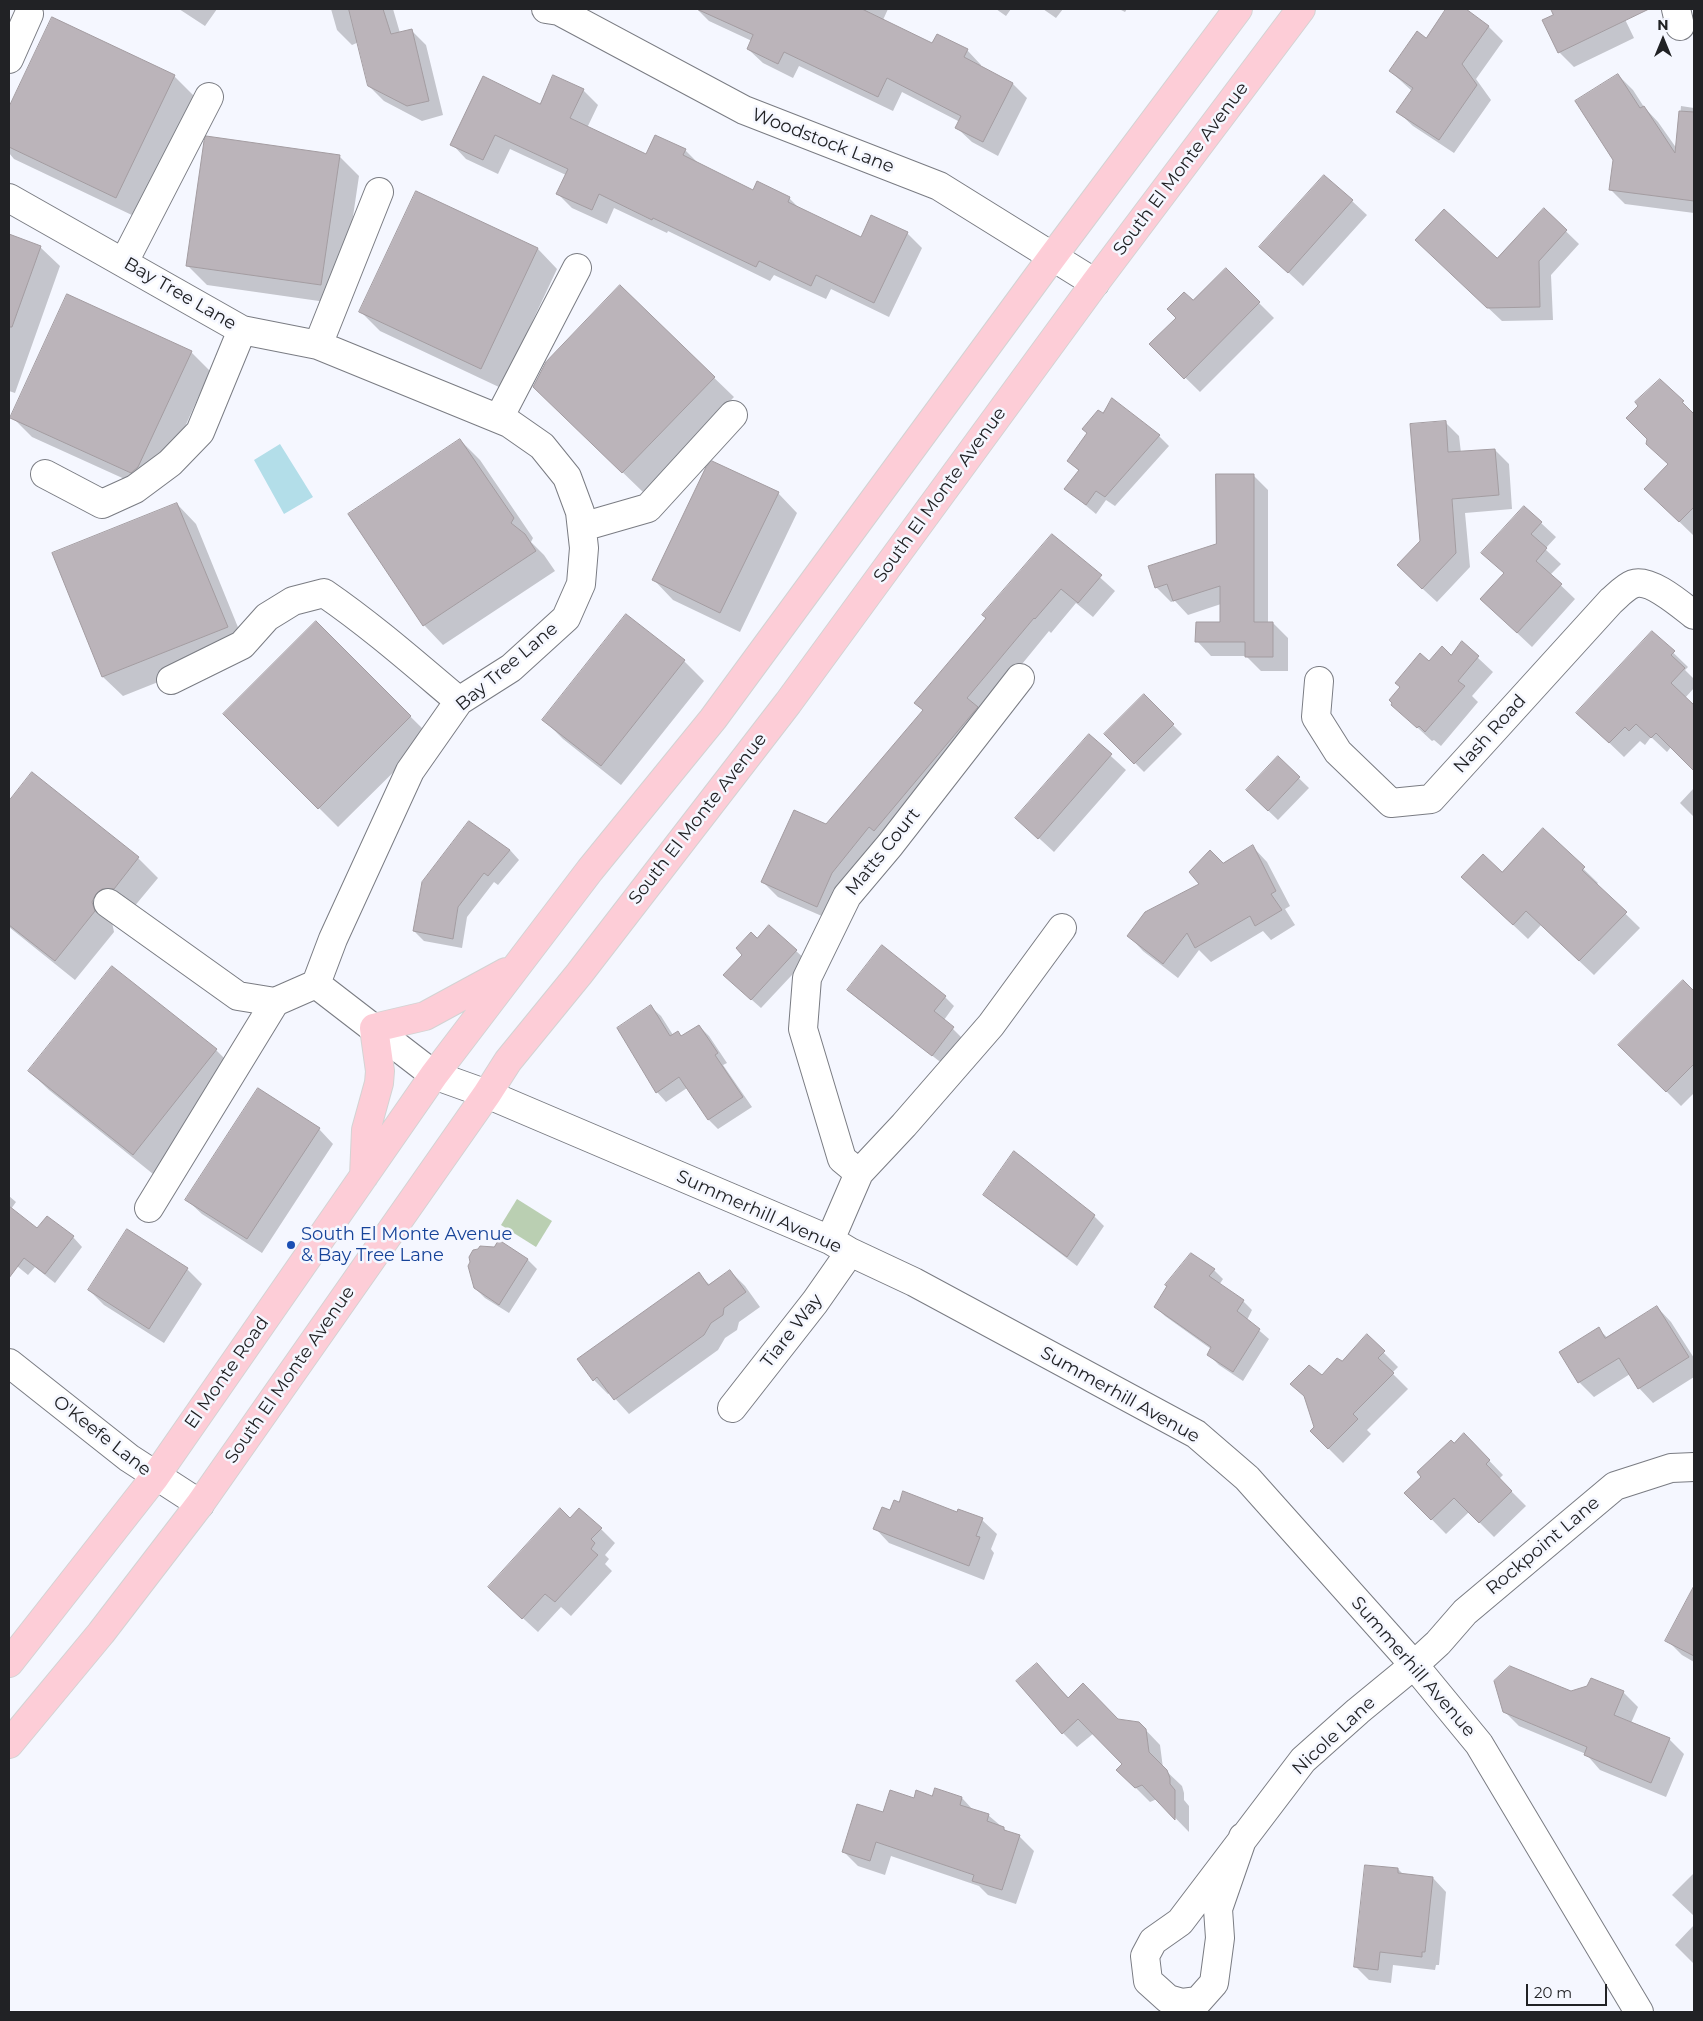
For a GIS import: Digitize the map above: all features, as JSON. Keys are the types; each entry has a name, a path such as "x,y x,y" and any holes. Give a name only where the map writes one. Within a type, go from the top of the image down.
{"main road":[{"path":"434,1075 590,870 713,719 1053,256 1238,9"},
{"name":"South El Monte Avenue","path":"9,1744 101,1633 200,1504 487,1094 508,1061 579,974 788,703 1095,283 1301,9"},
{"path":"364,1177 366,1130 379,1083 380,1071 374,1028 425,1016 514,968"},
{"name":"El Monte Road","path":"9,1663 155,1477 434,1075"}],"street":[{"name":"Woodstock Lane","path":"546,9 559,11 744,110 939,186 1095,283"},
{"path":"9,59 29,14"},
{"path":"124,262 210,96"},
{"path":"318,344 379,192"},
{"name":"Bay Tree Lane","path":"9,198 242,330 318,344 509,423 542,446 567,478 580,512 584,548 581,584 566,618 511,668 459,701 410,771 333,939 316,984"},
{"path":"499,418 577,268"},
{"path":"44,474 102,504 134,489 170,463 200,432 242,330"},
{"path":"582,527 648,508 733,415"},
{"name":"Nash Road","path":"1319,682 1316,717 1338,752 1391,803 1431,799 1604,608 1624,589 1634,584 1644,583 1674,600 1694,615"},
{"path":"171,680 242,645 267,617 293,601 324,593 383,636 459,701"},
{"name":"Matts Court","path":"858,1172 842,1159 803,1029 807,978 847,896 1020,678"},
{"path":"108,903 238,996 275,1002 316,984 434,1075"},
{"path":"840,1246 858,1172 904,1125 991,1025 1062,928"},
{"path":"149,1208 275,1002"},
{"name":"Summerhill Avenue","path":"434,1075 487,1094 840,1246 914,1282 1196,1434 1247,1478 1414,1665 1478,1744 1639,2012"},
{"name":"Tiare Way","path":"732,1408 815,1302 840,1246"},
{"name":"O'Keefe Lane","path":"9,1362 129,1458 155,1477 200,1504"},
{"name":"Rockpoint Lane","path":"1414,1665 1438,1643 1465,1612 1615,1486 1671,1468 1694,1467"},
{"name":"Nicole Lane","path":"1243,1838 1218,1909 1220,1938 1214,1983 1198,2000 1182,2003 1168,1999 1148,1981 1145,1956 1153,1941 1180,1922 1243,1838 1303,1760 1414,1665"}],"green space":[{"path":"517,1199 552,1221 536,1247 501,1225"}],"water":[{"path":"280,444 313,497 284,514 254,460"}],"building":[{"path":"349,9 383,9 391,34 412,29 429,101 407,106 368,86"},
{"path":"697,9 862,9 932,43 937,34 968,49 964,57 1013,83 983,142 955,128 961,116 887,78 878,97 784,52 778,64 747,49 753,35"},
{"path":"1446,9 1466,9 1489,26 1462,64 1477,85 1439,140 1396,112 1413,88 1389,71 1417,31 1426,38"},
{"path":"1551,9 1649,9 1558,53 1542,20 1553,15"},
{"path":"52,17 175,75 116,198 9,147 9,107"},
{"path":"1618,74 1640,108 1644,106 1675,153 1679,111 1694,112 1694,201 1609,190 1613,160 1575,101"},
{"path":"553,75 584,89 570,118 646,154 655,135 686,149 683,155 753,190 757,181 790,197 788,202 861,237 871,215 908,232 874,303 816,275 811,286 759,261 756,267 599,194 592,210 556,194 568,169 495,135 483,160 450,145 483,76 540,104"},
{"path":"206,136 340,155 321,285 186,266"},
{"path":"1324,175 1353,200 1288,273 1259,247"},
{"path":"416,191 538,248 481,369 359,312"},
{"path":"1544,208 1567,230 1539,261 1540,307 1487,308 1415,240 1444,209 1497,258"},
{"path":"9,234 41,246 12,327 9,327"},
{"path":"1226,268 1260,302 1184,379 1149,344 1176,318 1167,309 1184,292 1193,300"},
{"path":"620,285 715,377 622,473 533,387 546,362"},
{"path":"67,294 192,351 138,467 131,473 10,418"},
{"path":"1660,379 1684,401 1682,402 1694,414 1694,507 1679,522 1644,489 1668,464 1646,444 1647,439 1626,418 1638,406 1635,402"},
{"path":"1112,398 1160,435 1105,497 1096,491 1086,505 1064,489 1079,470 1067,461 1087,433 1082,429 1098,410 1103,413"},
{"path":"1446,421 1448,452 1495,449 1499,495 1452,499 1456,553 1422,589 1397,565 1420,541 1410,424"},
{"path":"460,439 514,518 511,523 525,534 536,551 423,626 348,514"},
{"path":"712,461 779,492 720,613 652,580 706,467"},
{"path":"1216,474 1254,474 1254,622 1273,622 1273,657 1245,657 1245,642 1195,642 1196,622 1220,622 1220,586 1173,601 1167,584 1155,588 1148,566 1216,544"},
{"path":"177,503 228,627 102,677 52,553"},
{"path":"1524,506 1542,522 1531,534 1547,548 1536,561 1562,584 1517,633 1480,599 1504,573 1481,553"},
{"path":"1052,534 1102,575 1078,603 1061,589 1034,618 967,698 978,707 874,831 869,827 832,873 817,907 761,882 794,810 826,824 923,710 914,703 986,618 982,615"},
{"path":"626,614 685,660 601,766 542,720"},
{"path":"316,621 411,716 318,809 223,714"},
{"path":"1652,631 1675,651 1671,655 1685,668 1671,683 1694,705 1694,771 1656,733 1651,738 1636,724 1629,731 1625,727 1609,743 1576,713"},
{"path":"1462,641 1479,656 1458,681 1465,686 1425,732 1419,726 1417,728 1391,705 1392,703 1389,700 1400,687 1395,683 1420,653 1429,661 1442,646 1451,655"},
{"path":"1144,694 1174,724 1134,764 1104,734"},
{"path":"1089,734 1112,754 1038,839 1015,818"},
{"path":"1278,756 1300,777 1268,811 1246,790"},
{"path":"32,772 139,857 114,889 102,889 96,894 92,902 95,911 55,961 9,925 9,801"},
{"path":"469,821 510,850 488,876 484,873 458,907 453,939 413,931 422,882"},
{"path":"1543,828 1585,867 1582,870 1627,912 1579,961 1526,911 1513,925 1461,877 1483,854 1502,872"},
{"path":"1253,845 1276,891 1271,894 1282,910 1255,926 1250,916 1195,948 1187,933 1163,964 1127,936 1145,912 1199,884 1189,872 1210,850 1223,863"},
{"path":"769,925 797,950 751,1000 723,975 742,955 736,948 751,932 757,938"},
{"path":"882,945 946,996 934,1011 954,1027 932,1056 847,990"},
{"path":"112,966 217,1049 133,1155 28,1071"},
{"path":"1683,980 1694,991 1694,1064 1666,1092 1618,1045"},
{"path":"651,1005 670,1036 678,1031 681,1036 699,1025 718,1053 715,1055 743,1097 708,1120 679,1077 656,1093 617,1028"},
{"path":"258,1088 320,1128 247,1239 185,1200"},
{"path":"1014,1151 1095,1215 1067,1257 983,1195"},
{"path":"9,1206 37,1228 47,1216 74,1236 45,1274 24,1258 9,1278"},
{"path":"127,1229 188,1268 149,1329 88,1290"},
{"path":"499,1240 528,1259 499,1305 474,1288 468,1266 470,1262 469,1257 473,1250 478,1249 480,1246 494,1247"},
{"path":"1191,1253 1215,1269 1209,1276 1244,1300 1237,1311 1260,1329 1233,1372 1207,1355 1211,1347 1154,1307 1167,1286 1165,1285"},
{"path":"730,1270 746,1292 724,1308 723,1315 711,1323 704,1335 614,1400 597,1377 593,1381 577,1359 699,1272 708,1285"},
{"path":"1657,1306 1689,1357 1638,1389 1619,1358 1578,1383 1559,1352 1599,1327 1605,1338"},
{"path":"1367,1334 1385,1351 1378,1358 1394,1373 1353,1414 1358,1419 1328,1449 1310,1431 1314,1427 1304,1396 1290,1384 1309,1365 1322,1375 1337,1358 1342,1361"},
{"path":"1464,1433 1490,1460 1486,1464 1512,1491 1479,1523 1454,1498 1431,1520 1404,1493 1421,1477 1417,1472 1451,1440 1454,1443"},
{"path":"903,1491 957,1512 958,1509 983,1518 976,1536 980,1537 969,1566 873,1529 882,1507 890,1510 894,1500 899,1502"},
{"path":"560,1508 570,1518 579,1508 602,1528 591,1539 595,1543 591,1549 598,1555 555,1602 545,1594 522,1619 488,1587"},
{"path":"1694,1586 1694,1656 1665,1641"},
{"path":"1037,1663 1068,1698 1083,1683 1118,1719 1139,1722 1146,1729 1149,1752 1167,1770 1170,1784 1175,1790 1175,1820 1142,1785 1135,1788 1116,1770 1122,1764 1078,1719 1062,1734 1016,1681"},
{"path":"1510,1666 1571,1691 1587,1686 1591,1678 1624,1691 1614,1715 1670,1738 1651,1783 1584,1755 1587,1747 1503,1712 1494,1681"},
{"path":"935,1788 962,1797 960,1805 989,1814 987,1821 1004,1827 1004,1830 1020,1835 1002,1890 972,1881 974,1875 876,1842 870,1861 842,1852 857,1804 883,1812 890,1790 914,1798 916,1790 932,1796"},
{"path":"1365,1865 1398,1868 1398,1873 1433,1877 1425,1952 1422,1952 1422,1957 1380,1952 1378,1970 1354,1967"}],"place":[{"name":"South El Monte Avenue & Bay Tree Lane","path":"291,1245"}]}
